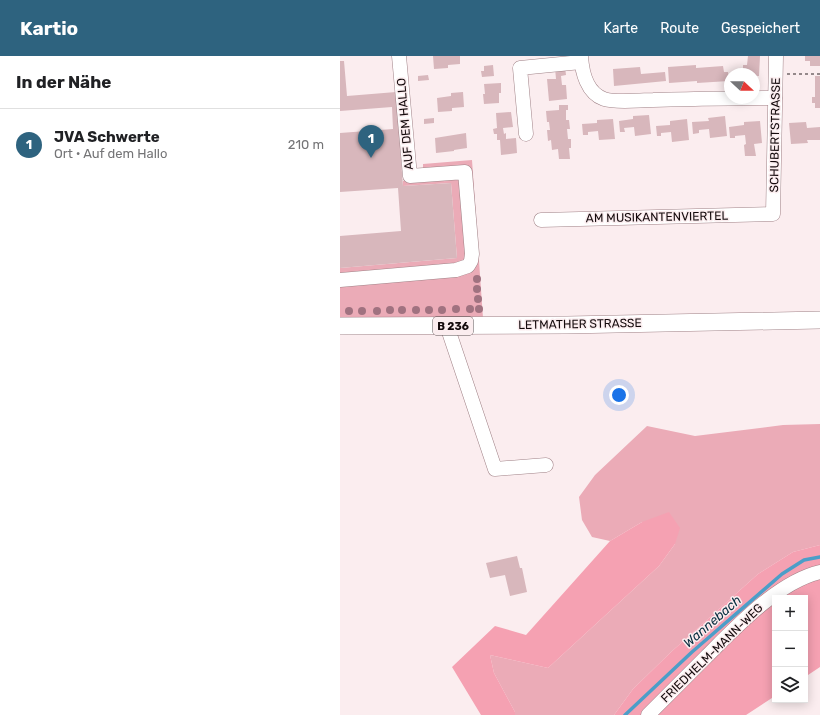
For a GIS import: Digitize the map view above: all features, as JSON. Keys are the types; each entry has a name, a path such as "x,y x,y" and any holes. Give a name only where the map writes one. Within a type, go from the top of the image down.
{"main road":[{"name":"LETMATHER STRASSE","path":"340,326 448,326 820,320"}],"street":[{"name":"AUF DEM HALLO","path":"340,280 456,270 468,266 471,261 472,254 465,172 410,176 399,56"},
{"name":"SCHUBERTSTRASSE","path":"774,214 776,56"},
{"path":"526,134 520,68 581,59 585,78 590,88 604,99 775,98"},
{"name":"AM MUSIKANTENVIERTEL","path":"541,220 774,214"},
{"path":"448,326 495,469 546,465"},
{"name":"FRIEDHELM-MANN-WEG","path":"648,715 729,634 767,600 793,582 820,572"}],"path":[{"path":"776,74 820,74"}],"shaded area":[{"path":"472,160 483,318 340,319 340,285 476,261 469,166 423,169 423,164"},
{"path":"453,176 460,180 468,255 463,264 340,275 340,268 457,258 451,183 403,186 403,181"},
{"path":"820,424 820,545 793,552 758,574 671,652 633,689 614,715 515,715 515,712 494,673 490,655 548,668 659,566 675,544 642,522 610,541 592,537 582,520 579,497 595,475 647,426 695,436 783,425"},
{"path":"669,512 680,528 675,544 659,566 548,668 490,655 494,673 515,712 515,715 481,715 452,667 495,626 526,635 610,541 642,522"},
{"path":"820,545 820,667 808,675 808,595 772,595 772,698 746,715 614,715 633,689 671,652 758,574 793,552"}],"building":[{"path":"433,56 460,56 460,64 448,65 448,68 434,69"},
{"path":"748,56 760,56 759,68 743,68 743,65 747,65"},
{"path":"805,56 820,56 820,66 810,66 810,61 805,61"},
{"path":"340,61 344,61 347,96 396,92 403,186 451,183 457,258 340,268 340,236 401,231 398,188 340,192 340,133 393,129 392,107 340,111"},
{"path":"493,65 494,76 482,77 481,71 484,71 484,66"},
{"path":"696,65 696,68 723,66 724,81 669,83 668,67"},
{"path":"565,67 566,75 561,76 562,85 566,85 567,99 549,101 547,79 556,79 555,68"},
{"path":"640,67 641,74 665,72 666,81 614,86 613,69"},
{"path":"428,75 429,80 418,81 418,76"},
{"path":"815,76 820,76 820,108 815,108 815,103 812,103 812,97 815,97"},
{"path":"501,83 499,103 484,104 484,84"},
{"path":"463,92 464,107 452,108 452,111 438,112 437,98 451,96 451,93"},
{"path":"559,105 568,105 568,110 566,110 566,120 569,120 570,129 567,129 568,139 571,139 571,148 569,148 570,159 559,159 558,149 552,150 551,140 548,141 547,130 550,130 549,122 547,122 546,111 559,110"},
{"path":"511,112 513,127 503,128 504,134 506,133 506,139 516,138 517,153 501,155 500,140 497,140 497,134 494,134 493,129 497,128 496,113"},
{"path":"649,115 651,134 635,136 634,127 624,128 625,132 620,132 619,121 633,119 633,116"},
{"path":"725,116 727,136 710,138 709,129 699,130 699,133 693,134 692,122 709,121 708,118"},
{"path":"434,118 434,123 424,124 424,119"},
{"path":"613,119 615,139 599,140 598,131 588,132 588,135 583,135 582,124 597,123 597,120"},
{"path":"687,119 689,140 672,142 671,132 661,133 661,136 657,136 656,126 670,125 670,121"},
{"path":"760,121 762,143 754,144 756,156 745,156 745,135 730,138 729,127 744,125 744,122"},
{"path":"806,122 807,128 820,127 820,140 807,140 808,143 791,144 789,123"},
{"path":"466,133 467,148 436,153 435,138"},
{"path":"517,556 520,568 522,568 527,592 510,596 505,575 490,578 486,563"}],"waterway":[{"name":"Wannebach","path":"625,715 692,652 782,574 804,560 820,557"}],"place":[{"name":"JVA Schwerte","path":"371,158"}]}
